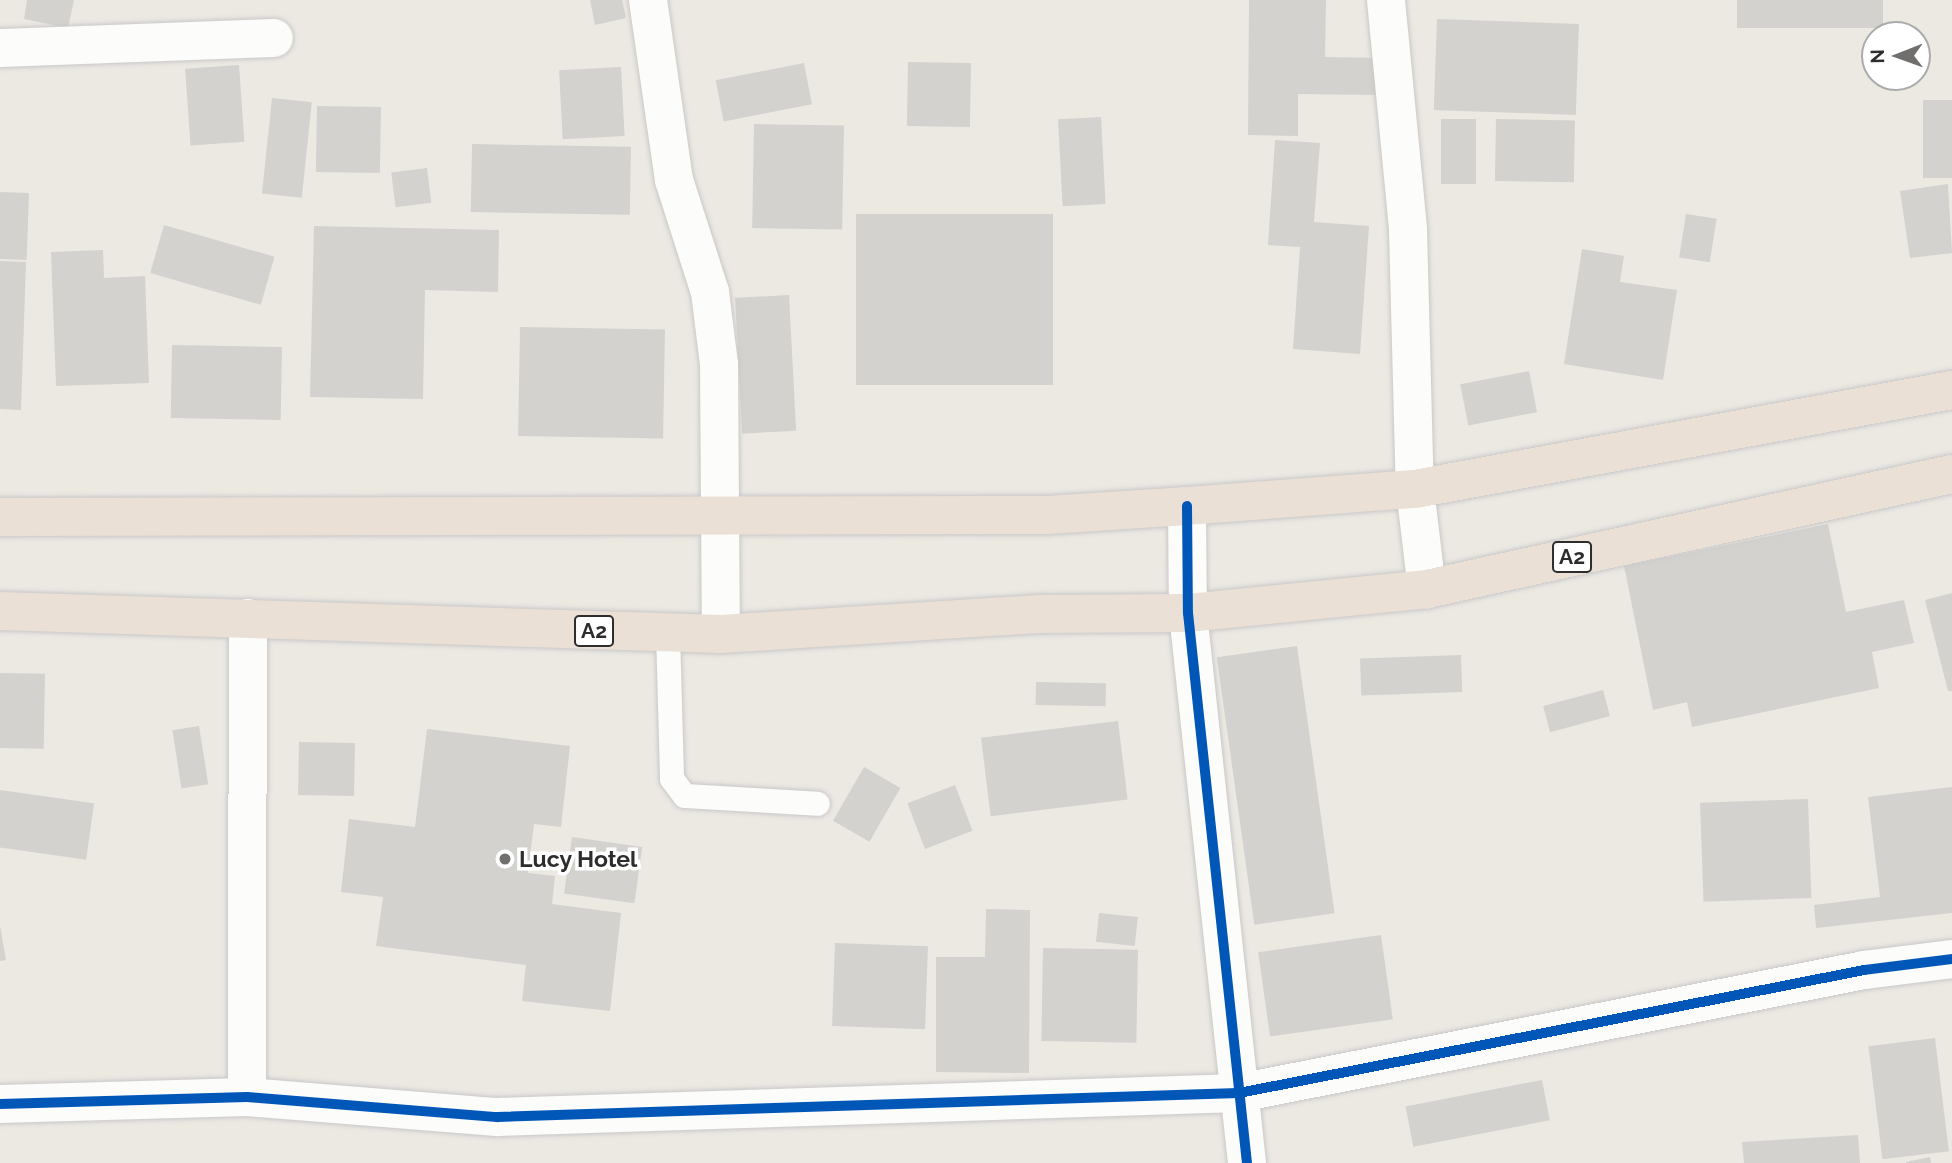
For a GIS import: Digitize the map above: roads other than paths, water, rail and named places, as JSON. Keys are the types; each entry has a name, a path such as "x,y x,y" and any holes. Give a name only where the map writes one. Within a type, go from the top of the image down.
{"highway":[{"path":"0,517 1048,515 1187,506 1415,489 1952,390"},
{"name":"A2","path":"0,611 720,634 1039,614 1188,613 1426,589 1952,474"}],"street":[{"path":"648,0 674,180 710,292 719,364 720,634"},
{"path":"1386,0 1408,230 1415,489 1426,589"},
{"path":"0,48 274,38"},
{"path":"1187,506 1188,613 1247,1163"},
{"path":"247,1097 248,618"},
{"path":"0,1104 247,1097 497,1117 1239,1093 1864,970 1952,960"}],"lane":[{"path":"668,633 672,779 685,796 818,804"}],"place":[{"name":"Lucy Hotel","path":"505,859"}]}
